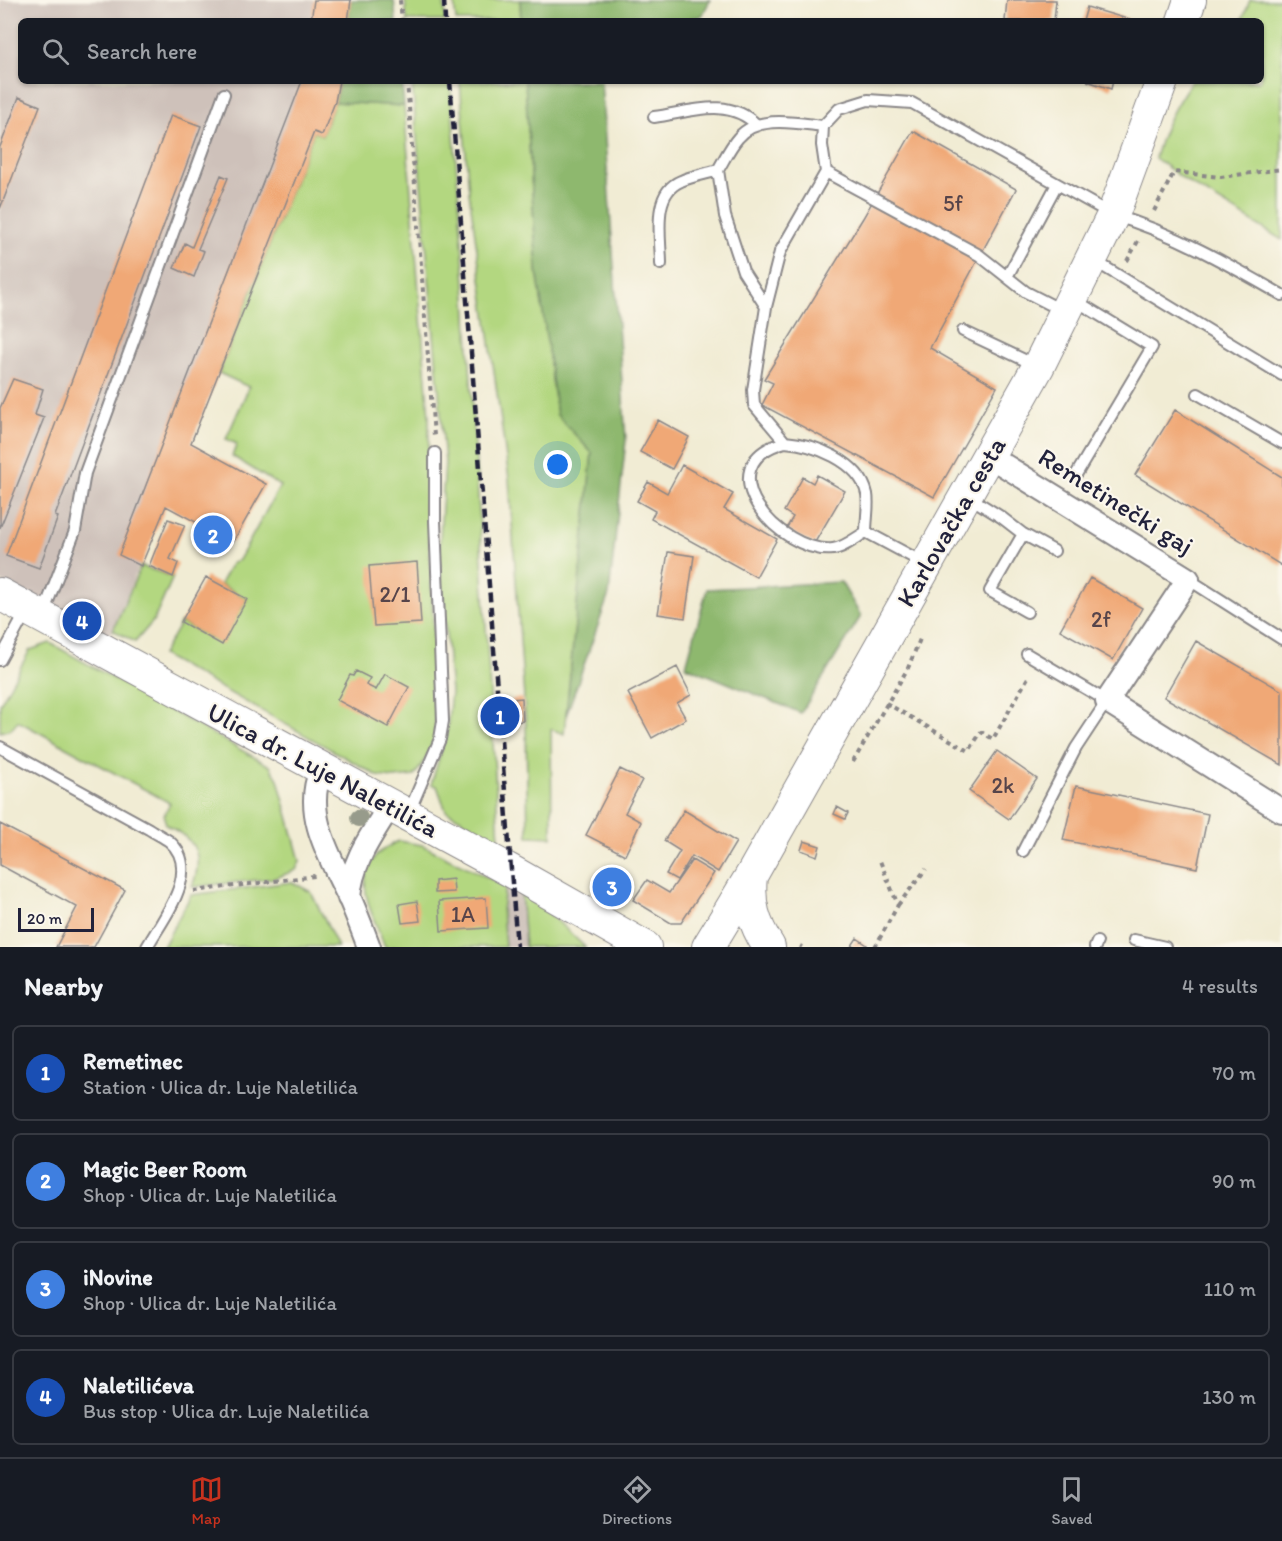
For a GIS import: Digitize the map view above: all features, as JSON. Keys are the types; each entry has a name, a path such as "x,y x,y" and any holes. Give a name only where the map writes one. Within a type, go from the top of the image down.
{"main road":[{"name":"Karlovačka cesta","path":"708,947 751,876 1038,367 1113,215 1161,84"},
{"name":"Ulica dr. Luje Naletilića","path":"0,594 321,771 511,871 645,947"},
{"path":"751,876 749,894 754,920 769,947"}],"street":[{"name":"Remetinečki gaj","path":"989,456 1188,579 1107,701"},
{"path":"1107,701 1282,811"},
{"path":"321,771 314,794 316,812 337,875 369,947"},
{"path":"349,898 350,883 358,858 397,812"}],"lane":[{"path":"0,660 35,613 75,531 85,473 224,94"},
{"path":"784,442 754,405 753,390 766,307 780,252 826,172 822,145 823,126 839,109 868,100 912,103 1113,215 1146,225 1216,257 1282,295"},
{"path":"654,117 717,107 734,108 745,113 757,125"},
{"path":"766,307 743,271 725,216 718,170 738,137 757,125 781,121 823,126"},
{"path":"661,264 660,207 670,188 680,181 718,170"},
{"path":"826,172 979,255 1026,292 1069,305 1152,347 1077,473"},
{"path":"1006,277 1057,184"},
{"path":"1092,259 1282,375"},
{"path":"963,331 1038,367"},
{"path":"1198,393 1282,442"},
{"path":"784,442 806,444 837,459 855,473 867,494 866,532 836,549 811,548 770,521 756,505 748,480 752,462 766,447 784,442"},
{"path":"397,812 440,739 443,721 435,521 435,453"},
{"path":"966,496 1001,517 1023,534 1054,551"},
{"path":"866,532 927,564"},
{"path":"1023,534 990,591 1027,612"},
{"path":"1188,579 1282,639"},
{"path":"1023,851 1076,748 1107,701 1027,654"},
{"path":"0,747 170,842 182,861 184,873 180,887 147,947"},
{"path":"1134,940 1165,947"}],"path":[{"path":"400,0 402,18"},
{"path":"407,84 435,453"},
{"path":"886,703 969,750 981,732 993,738 1038,660"},
{"path":"880,861 898,905"},
{"path":"875,947 898,905 926,869"},
{"path":"180,887 191,891 298,877 337,875"}],"shaded area":[{"path":"0,0 351,0 348,18 18,18 18,84 338,84 335,102 322,135 314,132 191,443 108,640 0,581"},
{"path":"505,886 521,892 525,947 505,947 502,911"}],"green space":[{"path":"351,0 394,0 396,18 348,18"},
{"path":"405,0 444,0 445,18 407,18"},
{"path":"454,0 520,0 521,18 456,18"},
{"path":"520,0 710,0 702,16 692,18 521,18"},
{"path":"1250,0 1282,0 1282,240 1186,181 1155,158 1170,118 1190,84 1264,84 1264,18 1243,18"},
{"path":"338,84 402,84 404,106 335,102"},
{"path":"412,84 450,84 465,283 499,840 446,811 437,786 431,785 447,731 451,692 439,554 445,462"},
{"path":"460,84 525,84 537,269 557,415 592,453 564,734 551,729 552,837 528,836 526,727 509,479 469,192"},
{"path":"525,84 601,84 626,440 609,594 566,716 592,453 557,415 537,269"},
{"path":"335,102 404,106 429,417 428,517 436,680 435,737 424,762 414,776 394,778 378,776 162,655 181,622 221,644 247,599 220,584 231,564 239,560 280,486 232,456 237,444 226,439 249,387 219,373 314,132 322,135"},
{"path":"141,566 173,577 154,620 135,642 113,630"},
{"path":"841,582 861,616 801,713 686,666 707,589"},
{"path":"50,643 270,766 278,779 300,861 296,870 276,878 192,887 196,876 197,857 191,843 166,825 164,815 170,803 18,721 11,729 0,732 0,704 30,650"},
{"path":"399,841 422,845 505,886 502,911 505,947 385,947 368,902 365,887 366,874 371,861 382,850"},
{"path":"292,882 311,892 338,947 163,947 191,895"},
{"path":"521,892 547,911 585,947 525,947"}],"building":[{"path":"314,0 351,0 348,18 311,18"},
{"path":"1007,0 1056,0 1054,18 1005,18"},
{"path":"1087,7 1124,18 1084,18"},
{"path":"301,84 338,84 335,102 322,135 314,132 191,443 266,484 233,542 166,506 141,566 119,555"},
{"path":"1096,84 1112,84 1111,89"},
{"path":"19,97 40,106 0,209 0,147"},
{"path":"171,115 201,126 55,516 58,517 39,568 6,556"},
{"path":"913,131 1016,189 930,348 997,387 934,497 762,405 773,383 764,379 863,218"},
{"path":"221,175 228,178 198,249 204,251 194,277 174,268 185,243 192,247"},
{"path":"13,379 43,389 35,415 44,418 0,528 0,408"},
{"path":"1175,410 1282,477 1282,566 1135,475"},
{"path":"658,420 689,437 672,469 640,452"},
{"path":"682,465 733,494 724,509 777,539 756,577 651,519 655,511 637,501 648,482 667,493"},
{"path":"817,475 845,491 814,544 786,529 793,517 784,511 803,477 813,483"},
{"path":"168,519 185,525 170,559 178,563 173,577 149,566"},
{"path":"668,552 694,556 685,618 658,614"},
{"path":"417,562 421,623 374,626 369,566"},
{"path":"206,577 247,599 222,645 181,622"},
{"path":"1090,578 1142,608 1113,660 1060,630"},
{"path":"1196,641 1282,691 1282,765 1164,697"},
{"path":"677,667 691,695 677,703 686,719 652,738 628,693"},
{"path":"356,671 370,678 366,685 376,690 385,674 409,687 388,727 337,700 350,675 353,676"},
{"path":"522,698 523,721 512,722 512,699"},
{"path":"997,751 1037,779 1009,819 969,791"},
{"path":"620,769 642,780 625,813 641,822 625,855 586,835"},
{"path":"1076,786 1208,814 1197,868 1063,840"},
{"path":"837,807 848,813 845,819 834,814"},
{"path":"684,810 736,842 718,872 692,856 677,880 666,874 680,851 664,841"},
{"path":"0,824 125,890 94,947 56,947 77,907 0,865"},
{"path":"804,841 820,846 817,856 801,850"},
{"path":"692,860 714,873 681,923 671,923 633,900 647,880 669,893"},
{"path":"453,879 454,892 435,893 435,881"},
{"path":"609,882 626,892 621,902 603,892"},
{"path":"486,898 488,928 441,931 439,901"},
{"path":"417,901 420,921 402,923 399,904"},
{"path":"857,938 867,945 866,947 851,947"}],"railway":[{"path":"444,0 445,18"},
{"path":"450,84 517,947"}],"place":[{"name":"Magic Beer Room","path":"213,535"},
{"name":"Naletilićeva","path":"82,621"},
{"name":"Remetinec","path":"500,716"},
{"name":"iNovine","path":"612,887"}]}
